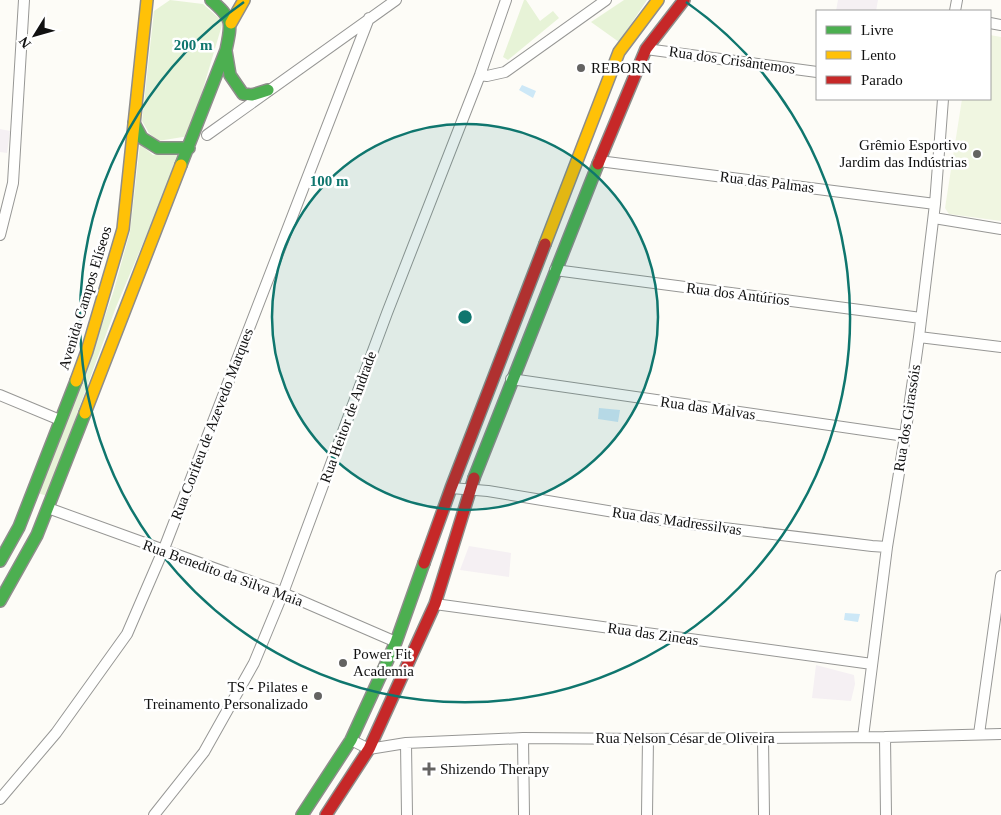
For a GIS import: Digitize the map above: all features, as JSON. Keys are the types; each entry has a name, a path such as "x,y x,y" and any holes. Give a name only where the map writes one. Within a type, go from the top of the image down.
{"main road":[{"path":"211,0 227,14 231,23"},
{"path":"0,601 36,535 76,441 226,50 231,23 244,0"},
{"path":"302,815 350,740 396,642 451,488 619,52 658,0"},
{"path":"326,815 369,749 435,604 468,490 511,379 646,49 684,0"},
{"name":"Avenida Campos Elíseos","path":"0,561 20,528 88,351 124,229 134,124 149,3"},
{"path":"226,50 230,75 243,94 252,95 268,90"},
{"path":"134,124 142,138 158,148 189,148"},
{"path":"60,420 76,441"},
{"path":"32,494 48,508"}],"street":[{"path":"0,234 13,183 24,0"},
{"path":"137,0 149,3"},
{"path":"207,135 396,0"},
{"name":"Rua Heitor de Andrade","path":"154,815 204,752 254,663 283,593 387,313 480,75 506,0"},
{"path":"480,75 486,76 505,72 606,0"},
{"name":"Rua Corifeu de Azevedo Marques","path":"0,799 56,733 127,634 162,551 369,18"},
{"name":"Rua dos Crisântemos","path":"646,49 816,72"},
{"name":"Rua dos Girassóis","path":"863,737 887,547 905,436 934,218 943,100"},
{"name":"Rua das Palmas","path":"599,161 935,204"},
{"path":"934,218 1001,229"},
{"name":"Rua dos Antúrios","path":"555,270 921,318"},
{"path":"919,337 1001,347"},
{"name":"Rua das Malvas","path":"511,379 905,436"},
{"path":"0,396 60,420"},
{"name":"Rua das Madressilvas","path":"451,488 488,491 674,522 887,547"},
{"name":"Rua Benedito da Silva Maia","path":"48,508 162,551 283,593 396,642"},
{"path":"979,734 1001,576"},
{"name":"Rua das Zineas","path":"435,604 872,664"},
{"name":"Rua Nelson César de Oliveira","path":"369,749 406,743 523,738 648,739 1001,734"},
{"path":"885,737 886,815"},
{"path":"523,738 524,815"},
{"path":"764,738 764,815"},
{"path":"647,815 648,739"},
{"path":"350,740 369,749"},
{"path":"406,743 406,815"}],"shaded area":[{"path":"838,0 878,0 876,10 836,10"},
{"path":"0,129 10,131 7,153 0,152"},
{"path":"469,546 511,553 509,577 460,570"},
{"path":"816,665 854,675 855,684 851,701 812,698"}],"green space":[{"path":"170,0 203,4 222,21 222,25 189,136 158,141 149,133 142,121 154,11"},
{"path":"524,0 526,0 540,21 553,11 559,18 508,60 503,57"},
{"path":"624,0 647,0 619,42 591,22"},
{"name":"Grêmio Esportivo Jardim das Indústrias","path":"991,35 1001,37 1001,221 949,214 945,208 962,100 991,100"},
{"path":"140,144 153,155 182,151 116,307 47,496 38,493 92,354 113,293 130,232"}],"water":[{"path":"522,85 536,91 533,98 519,90"},
{"path":"599,408 620,410 618,422 598,419"},
{"path":"845,613 860,614 858,622 844,620"}],"traffic: fast":[{"path":"181,165 228,41 230,27 227,17 211,0"},
{"path":"226,51 230,75 243,94 252,95 268,90"},
{"path":"134,123 142,138 158,148 189,148"},
{"path":"474,478 598,164"},
{"path":"0,561 19,527 76,381"},
{"path":"0,601 37,535 85,413"},
{"path":"302,815 351,740 396,642 424,563"}],"traffic: slow":[{"path":"76,381 87,351 123,229 147,0"},
{"path":"231,23 244,0"},
{"path":"545,244 619,52 658,0"},
{"path":"85,413 181,165"}],"traffic: jam":[{"path":"598,164 646,49 684,0"},
{"path":"424,563 545,244"},
{"path":"326,815 369,749 435,604 474,478"}],"place":[{"name":"REBORN","path":"581,68"},
{"name":"Grêmio Esportivo Jardim das Indústrias","path":"977,154"},
{"name":"Power Fit Academia","path":"343,663"},
{"name":"TS - Pilates e Treinamento Personalizado","path":"318,696"},
{"name":"Shizendo Therapy","path":"429,769"}]}
